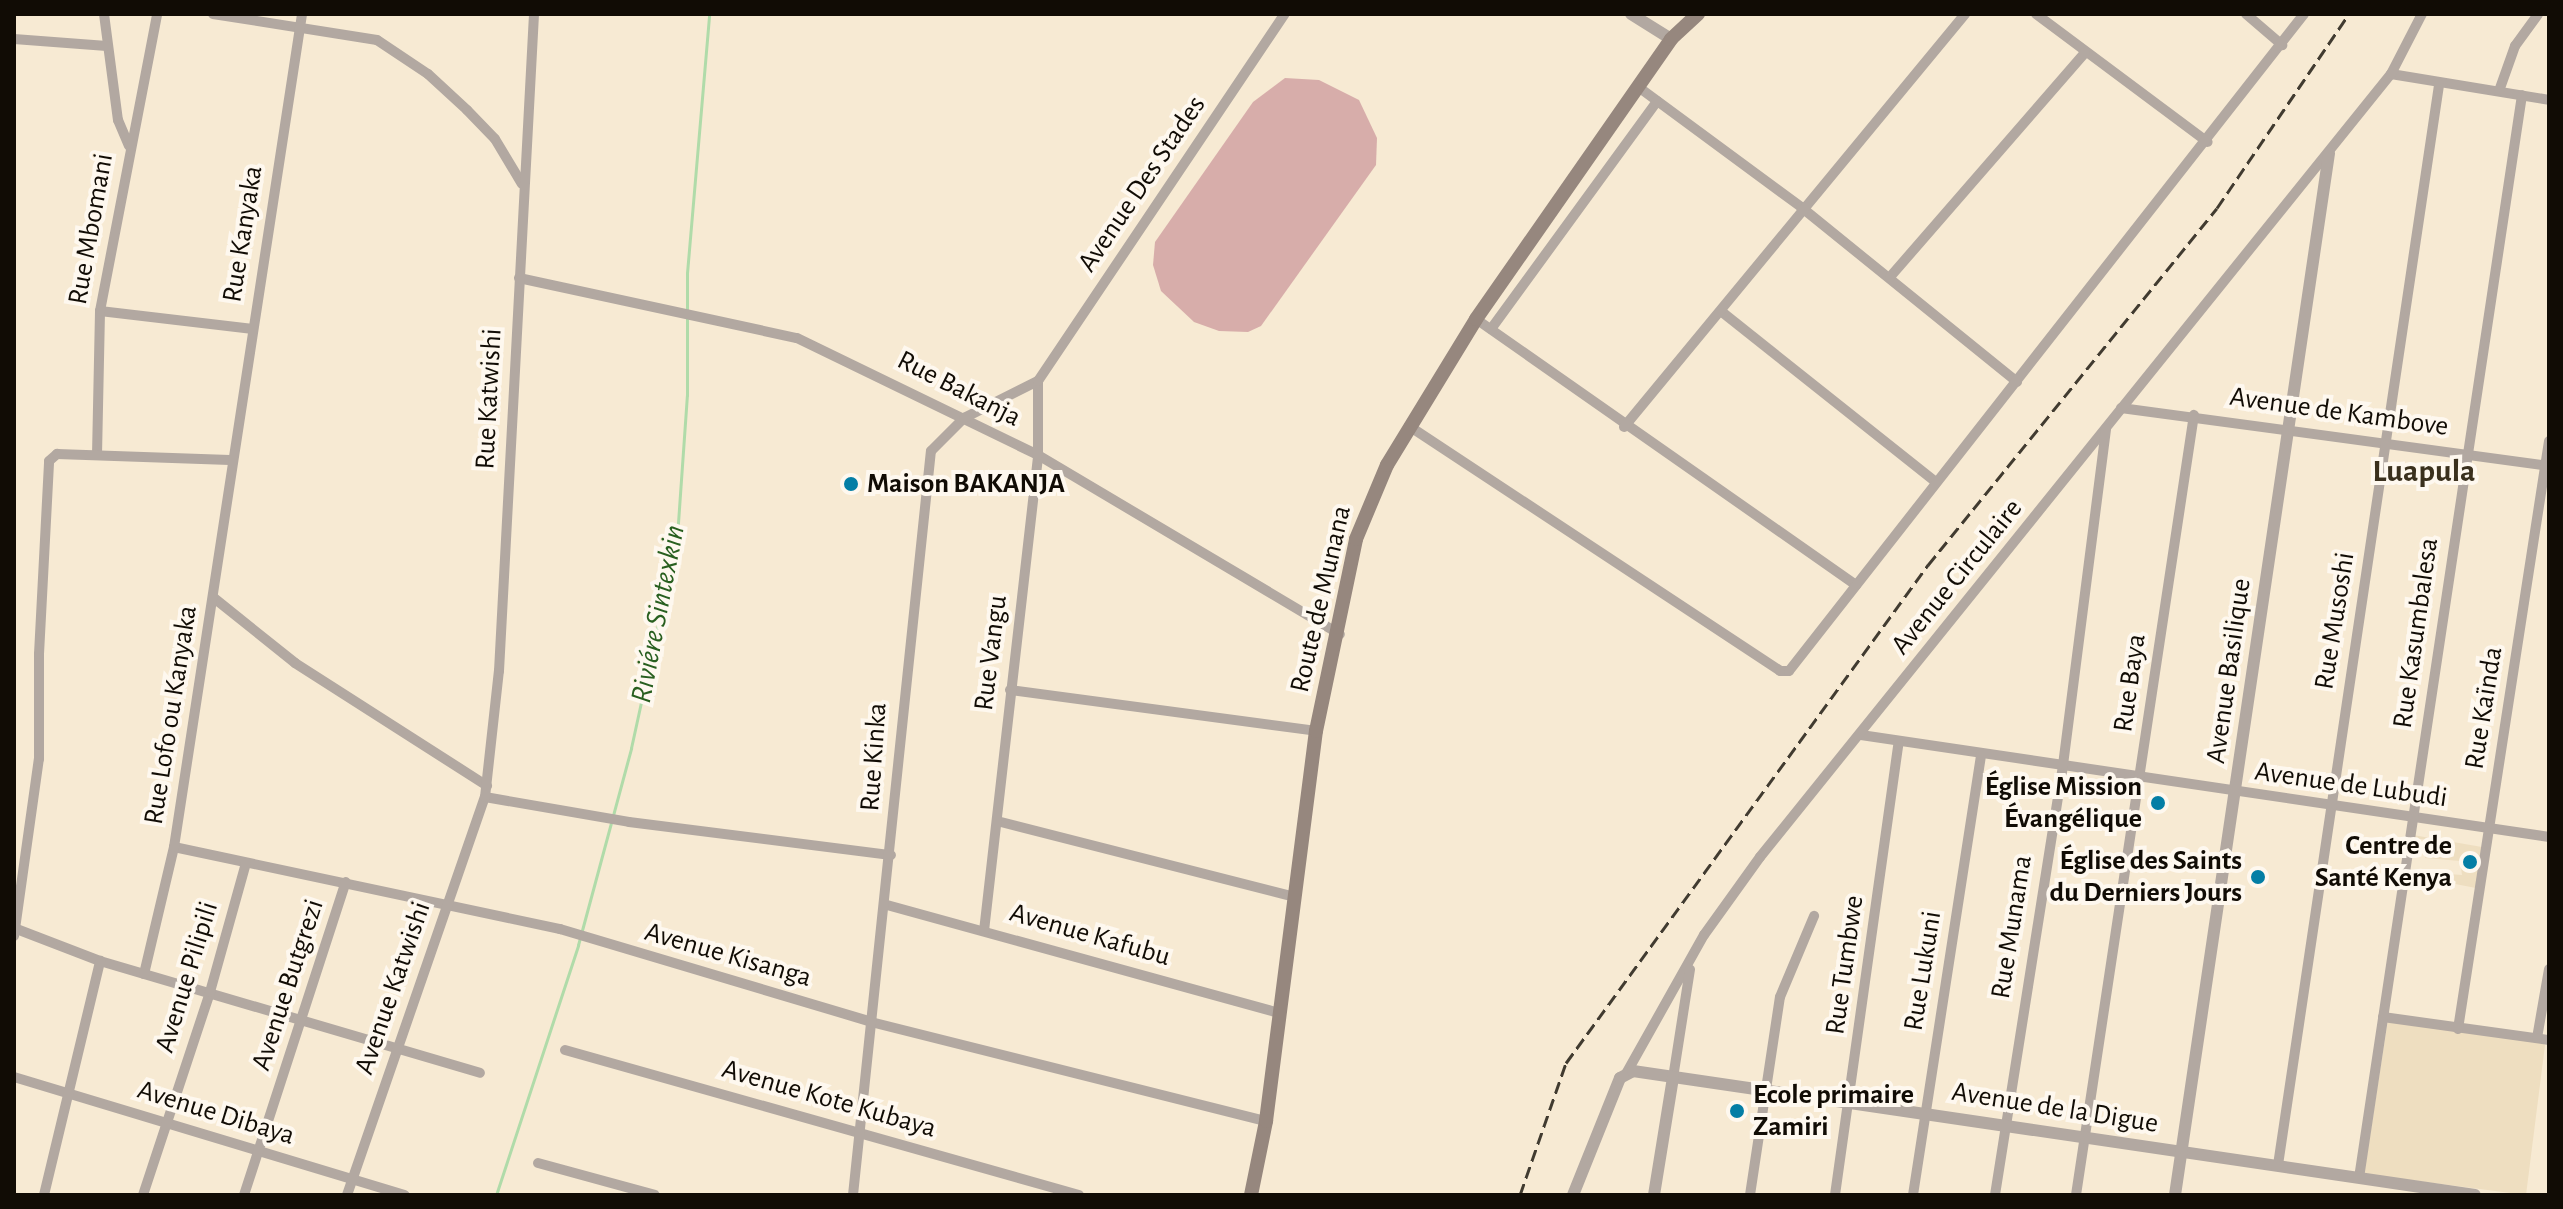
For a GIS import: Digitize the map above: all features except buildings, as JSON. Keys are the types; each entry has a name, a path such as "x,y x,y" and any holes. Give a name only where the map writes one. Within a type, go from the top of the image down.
{"main road":[{"name":"Route de Munana","path":"1251,1195 1266,1121 1316,731 1340,634 1356,539 1409,426 1476,319 1671,39 1698,14"}],"street":[{"path":"104,14 118,120 130,148"},
{"name":"Rue Mbomani","path":"97,455 100,311 157,14"},
{"path":"213,14 365,35 394,49 428,74 495,139 522,184"},
{"name":"Rue Kanyaka","path":"230,460 302,14"},
{"name":"Rue Katwishi","path":"486,791 499,671 522,184 534,14"},
{"name":"Avenue Des Stades","path":"1038,381 1285,14"},
{"path":"1631,14 1671,39"},
{"path":"1624,427 1722,312 1801,207 1965,14"},
{"path":"2036,14 2208,142"},
{"path":"2246,14 2282,45"},
{"path":"1409,426 1780,671 1789,671 2208,142 2304,14"},
{"name":"Avenue Circulaire","path":"1573,1195 1627,1072 1691,961 1760,857 2329,153 2391,74 2422,14"},
{"path":"2499,91 2515,46 2538,14"},
{"path":"14,39 107,46"},
{"path":"1890,277 2085,53"},
{"path":"2391,74 2439,85 2549,100"},
{"name":"Rue Musoshi","path":"2278,1165 2329,807 2388,444 2439,85"},
{"path":"1637,86 1801,207 2017,382"},
{"name":"Rue Kasumbalesa","path":"2359,1178 2522,95"},
{"path":"1491,329 1657,101"},
{"name":"Avenue Basilique","path":"2175,1195 2237,793 2329,153"},
{"name":"Rue Bakanja","path":"519,278 702,315 797,338 1038,455 1340,634"},
{"path":"100,311 253,329"},
{"path":"1722,312 1936,482"},
{"path":"1476,319 1624,427 1856,585"},
{"name":"Rue Kinka","path":"853,1195 887,905 928,462 937,442 964,418 1038,381"},
{"name":"Rue Vangu","path":"984,931 1038,455 1038,381"},
{"name":"Avenue de Kambove","path":"2121,408 2194,415 2547,466"},
{"name":"Rue Baya","path":"2076,1195 2194,415"},
{"name":"Rue Munama","path":"1995,1195 2063,765 2106,428"},
{"name":"Rue Kaïnda","path":"2458,1029 2549,441"},
{"path":"230,460 52,456 39,654 39,759 15,931 100,961 480,1073"},
{"name":"Rue Lofo ou Kanyaka","path":"144,974 174,847 214,598 230,460"},
{"path":"214,598 295,663 486,791 629,822 891,855"},
{"path":"1010,690 1316,731"},
{"name":"Avenue de Lubudi","path":"1861,735 2329,807 2549,837"},
{"name":"Rue Tumbwe","path":"1835,1195 1899,741"},
{"name":"Rue Lukuni","path":"1913,1195 1981,754"},
{"name":"Avenue Katwishi","path":"347,1195 486,791"},
{"path":"997,821 1295,897"},
{"name":"Avenue Kisanga","path":"174,847 560,929 871,1022 1266,1121"},
{"name":"Avenue Pilipili","path":"143,1195 210,992 246,863"},
{"name":"Avenue Butgrezi","path":"244,1195 303,1022 346,882"},
{"name":"Avenue Kafubu","path":"887,905 1279,1013"},
{"path":"1750,1195 1784,979 1814,916"},
{"path":"44,1195 100,961"},
{"path":"1654,1195 1691,961"},
{"path":"2537,1038 2549,969"},
{"path":"2383,1017 2549,1040"},
{"name":"Avenue Kote Kubaya","path":"565,1050 1079,1195"},
{"name":"Avenue de la Digue","path":"1627,1072 2006,1122 2086,1137 2475,1195"},
{"name":"Avenue Dibaya","path":"14,1077 405,1195"},
{"path":"538,1163 655,1195"}],"shaded area":[{"path":"1285,78 1319,80 1359,100 1377,138 1376,165 1261,326 1248,332 1219,331 1194,322 1161,291 1153,265 1155,242 1253,102"},
{"name":"Centre de Santé Kenya","path":"2413,835 2482,847 2476,888 2408,875","holes":["2414,838 2428,840 2425,858 2460,861 2462,875 2409,871"]},
{"path":"2388,1020 2537,1038 2545,1045 2526,1195 2364,1174"}],"waterway":[{"name":"Riviére Sintexkin","path":"496,1195 578,945 631,748 677,537 687,395 687,273 709,14"}],"railway":[{"path":"1520,1195 1566,1063 1928,565 2217,208 2349,14"}],"place":[{"name":"Maison BAKANJA","path":"851,484"},
{"name":"Église Mission Évangélique","path":"2158,803"},
{"name":"Centre de Santé Kenya","path":"2470,862"},
{"name":"Église des Saints du Derniers Jours","path":"2258,877"},
{"name":"Ecole primaire Zamiri","path":"1737,1111"}],"district":[{"name":"Luapula","path":"2424,471"}]}
